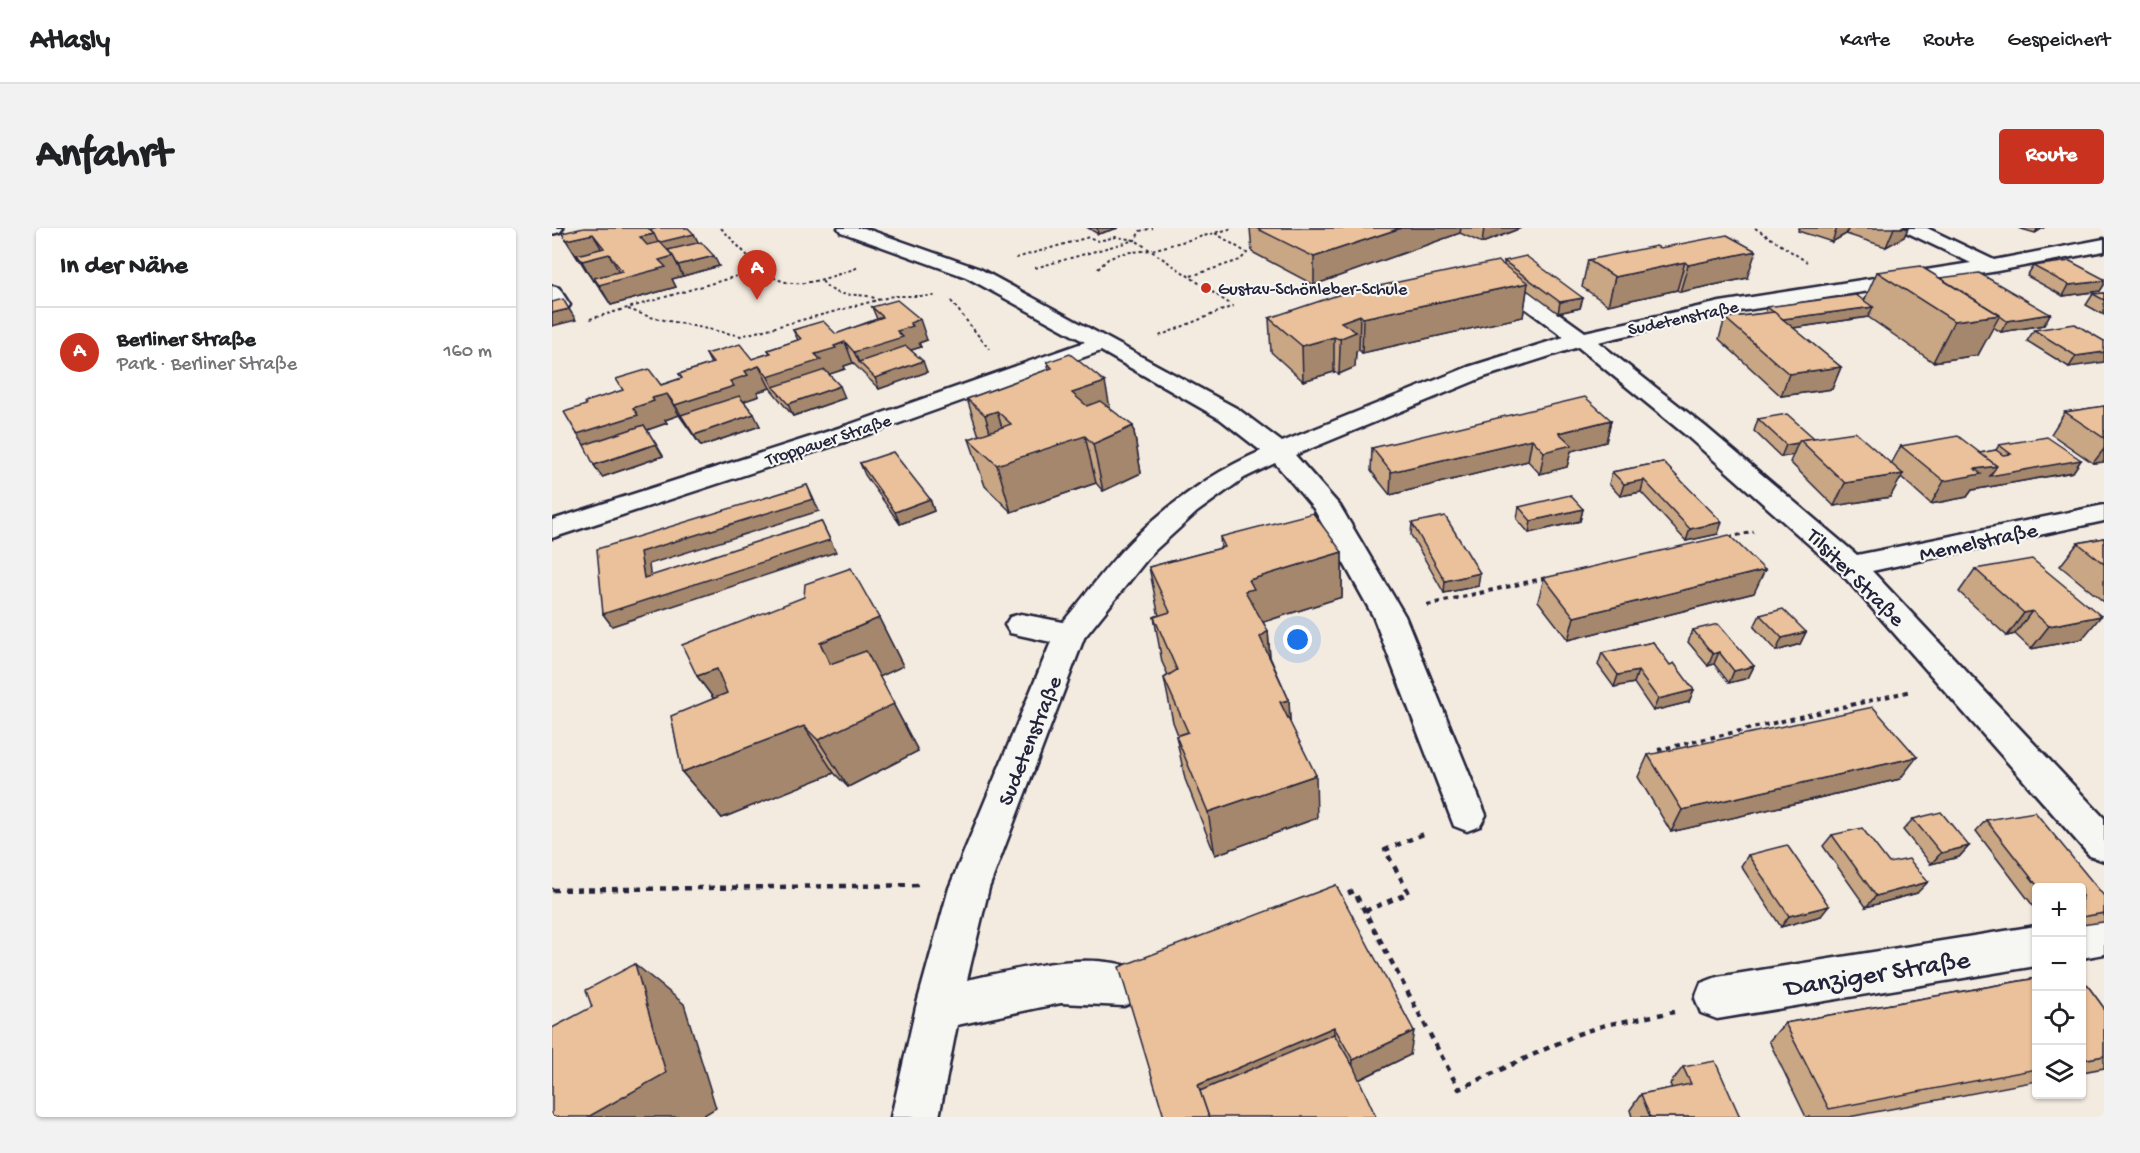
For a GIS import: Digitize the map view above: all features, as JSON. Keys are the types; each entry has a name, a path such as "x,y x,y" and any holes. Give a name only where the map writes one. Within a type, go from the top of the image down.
{"street":[{"path":"847,228 973,273 1229,414 1279,452 1326,506 1389,615 1467,814"},
{"path":"1912,228 1992,266"},
{"name":"Sudetenstraße","path":"915,1117 938,1006 969,888 1070,634 1142,547 1187,506 1235,472 1279,452 1476,372 1581,339 1720,308 1992,266 2104,245"},
{"name":"Tilsiter Straße","path":"1493,275 1581,339 1697,432 1851,566 2104,844"},
{"name":"Troppauer Straße","path":"552,529 857,430 1103,343"},
{"name":"Memelstraße","path":"1851,566 2104,513"},
{"path":"1021,625 1070,634"},
{"path":"2086,938 2104,935"},
{"name":"Danziger Straße","path":"1717,998 2032,947"},
{"path":"938,1006 1061,982 1124,985"}],"path":[{"path":"721,228 761,269 778,281 822,280 905,250"},
{"path":"1031,269 1135,240 1140,231 1153,228"},
{"path":"1098,269 1102,262 1118,255 1139,249 1152,250 1233,228"},
{"path":"1755,228 1849,288"},
{"path":"1191,276 1240,260 1247,254 1215,233"},
{"path":"1051,248 1089,237 1098,241 1116,237 1135,240 1233,306 1145,342 1161,351 1135,363"},
{"path":"761,269 628,309 741,336 893,296 936,296"},
{"path":"822,280 828,290 835,294 873,296 879,300"},
{"path":"947,295 1010,375"},
{"path":"1722,539 1802,521"},
{"path":"1389,615 1550,577"},
{"path":"1658,750 1916,690 1959,684"},
{"path":"1365,911 1409,893 1385,850 1404,843"},
{"path":"552,890 909,884 969,888"},
{"path":"1332,900 1354,891 1460,1089 1578,1034 1605,1025 1661,1016 1717,998"}],"building":[{"path":"584,228 648,228 654,234 640,237 647,245 660,242 673,256 659,260 666,267 599,285 594,278 622,271 609,254 582,261 577,255 604,248 593,234 566,240 562,233"},
{"path":"688,228 694,234 658,242 650,230"},
{"path":"1256,228 1401,228 1314,257"},
{"path":"1727,235 1756,251 1688,265 1685,262 1615,277 1588,260 1656,246 1660,248"},
{"path":"701,242 714,256 678,265 668,250"},
{"path":"1526,256 1583,298 1560,302 1504,261"},
{"path":"1498,261 1528,283 1363,318 1360,315 1341,322 1356,332 1339,339 1334,337 1302,346 1269,318 1341,294"},
{"path":"2070,261 2104,281 2069,285 2033,266"},
{"path":"1920,266 2000,315 1954,321 1877,272"},
{"path":"1979,273 2050,314 2007,321 1940,278"},
{"path":"2104,293 2104,300 2093,294"},
{"path":"1856,295 1873,307 1783,319 1767,307"},
{"path":"563,299 569,309 552,313 552,302"},
{"path":"897,300 920,319 910,323 913,326 897,331 903,337 854,352 845,342 834,346 836,348 815,354 821,360 768,377 759,366 745,371 748,375 730,381 734,386 675,405 667,394 652,398 654,401 633,408 638,415 577,434 564,412 586,405 585,402 623,390 616,379 649,369 661,385 682,378 679,374 713,363 706,354 740,344 752,359 771,353 768,350 801,339 793,330 823,321 836,334 883,317 872,307"},
{"path":"1774,312 1841,367 1789,374 1725,318"},
{"path":"2075,324 2104,341 2104,352 2076,356 2034,330"},
{"path":"906,346 923,361 875,378 859,362"},
{"path":"1070,354 1105,382 1072,393 1087,406 1100,401 1133,426 1093,444 1085,436 997,465 969,439 1011,424 997,411 985,415 967,399 1052,368 1047,362"},
{"path":"825,370 840,386 788,404 773,387"},
{"path":"739,396 754,414 694,435 681,415"},
{"path":"1585,397 1611,420 1559,433 1572,445 1544,452 1532,439 1391,472 1372,448"},
{"path":"2104,406 2104,438 2065,412"},
{"path":"1787,414 1814,438 1786,445 1758,419"},
{"path":"644,425 656,444 594,465 584,445"},
{"path":"1855,432 1903,474 1845,483 1800,440"},
{"path":"1958,436 1997,466 1975,469 1981,474 1944,481 1901,446"},
{"path":"2047,437 2081,460 1990,476 1997,466 1980,453 1996,450 2003,455 2011,454 1999,445"},
{"path":"893,452 930,499 895,512 860,463"},
{"path":"1663,462 1722,522 1690,529 1644,480 1624,484 1612,472"},
{"path":"807,485 813,499 640,552 644,578 821,521 830,540 603,614 597,549"},
{"path":"1570,495 1583,509 1531,521 1519,507"},
{"path":"1313,513 1342,552 1249,580 1254,589 1245,591 1268,631 1260,637 1289,700 1280,702 1316,775 1208,812 1176,736 1188,732 1164,678 1177,670 1154,617 1170,612 1149,567 1225,547 1220,537"},
{"path":"1445,516 1480,573 1445,581 1412,523"},
{"path":"1729,535 1765,570 1574,617 1544,578"},
{"path":"2104,538 2104,564 2078,543"},
{"path":"2032,559 2101,616 2049,626 2032,611 2024,613 1975,569"},
{"path":"851,568 879,618 820,643 830,664 866,651 894,704 818,740 804,726 682,772 671,716 727,693 717,669 697,676 682,645 804,597 805,584"},
{"path":"1783,609 1806,632 1782,638 1760,615"},
{"path":"1718,624 1754,666 1734,671 1719,652 1713,654 1693,630"},
{"path":"1653,642 1670,665 1674,663 1694,690 1658,699 1638,671 1618,675 1602,653"},
{"path":"1873,707 1917,757 1682,810 1648,755"},
{"path":"1941,812 1969,846 1941,853 1913,819"},
{"path":"2035,812 2104,896 2104,913 2086,916 2086,883 2035,883 1986,820"},
{"path":"1862,828 1889,863 1909,859 1928,882 1876,896 1832,835"},
{"path":"1787,845 1829,906 1789,916 1748,855"},
{"path":"1336,885 1414,1031 1353,1060 1334,1027 1198,1085 1209,1117 1164,1117 1119,967"},
{"path":"635,964 666,1073 588,1117 552,1117 552,1028 592,1007 586,990"},
{"path":"2032,979 2032,1070 1829,1109 1785,1023"},
{"path":"2086,983 2104,1008 2104,1056 2086,1059"},
{"path":"1334,1034 1353,1066 1376,1117 1209,1117 1200,1091"},
{"path":"1715,1061 1740,1117 1650,1117 1641,1094 1691,1084 1683,1067"}],"place":[{"name":"Gustav-Schönleber-Schule","path":"1206,288"},
{"name":"Berliner Straße","path":"757,300"}]}
